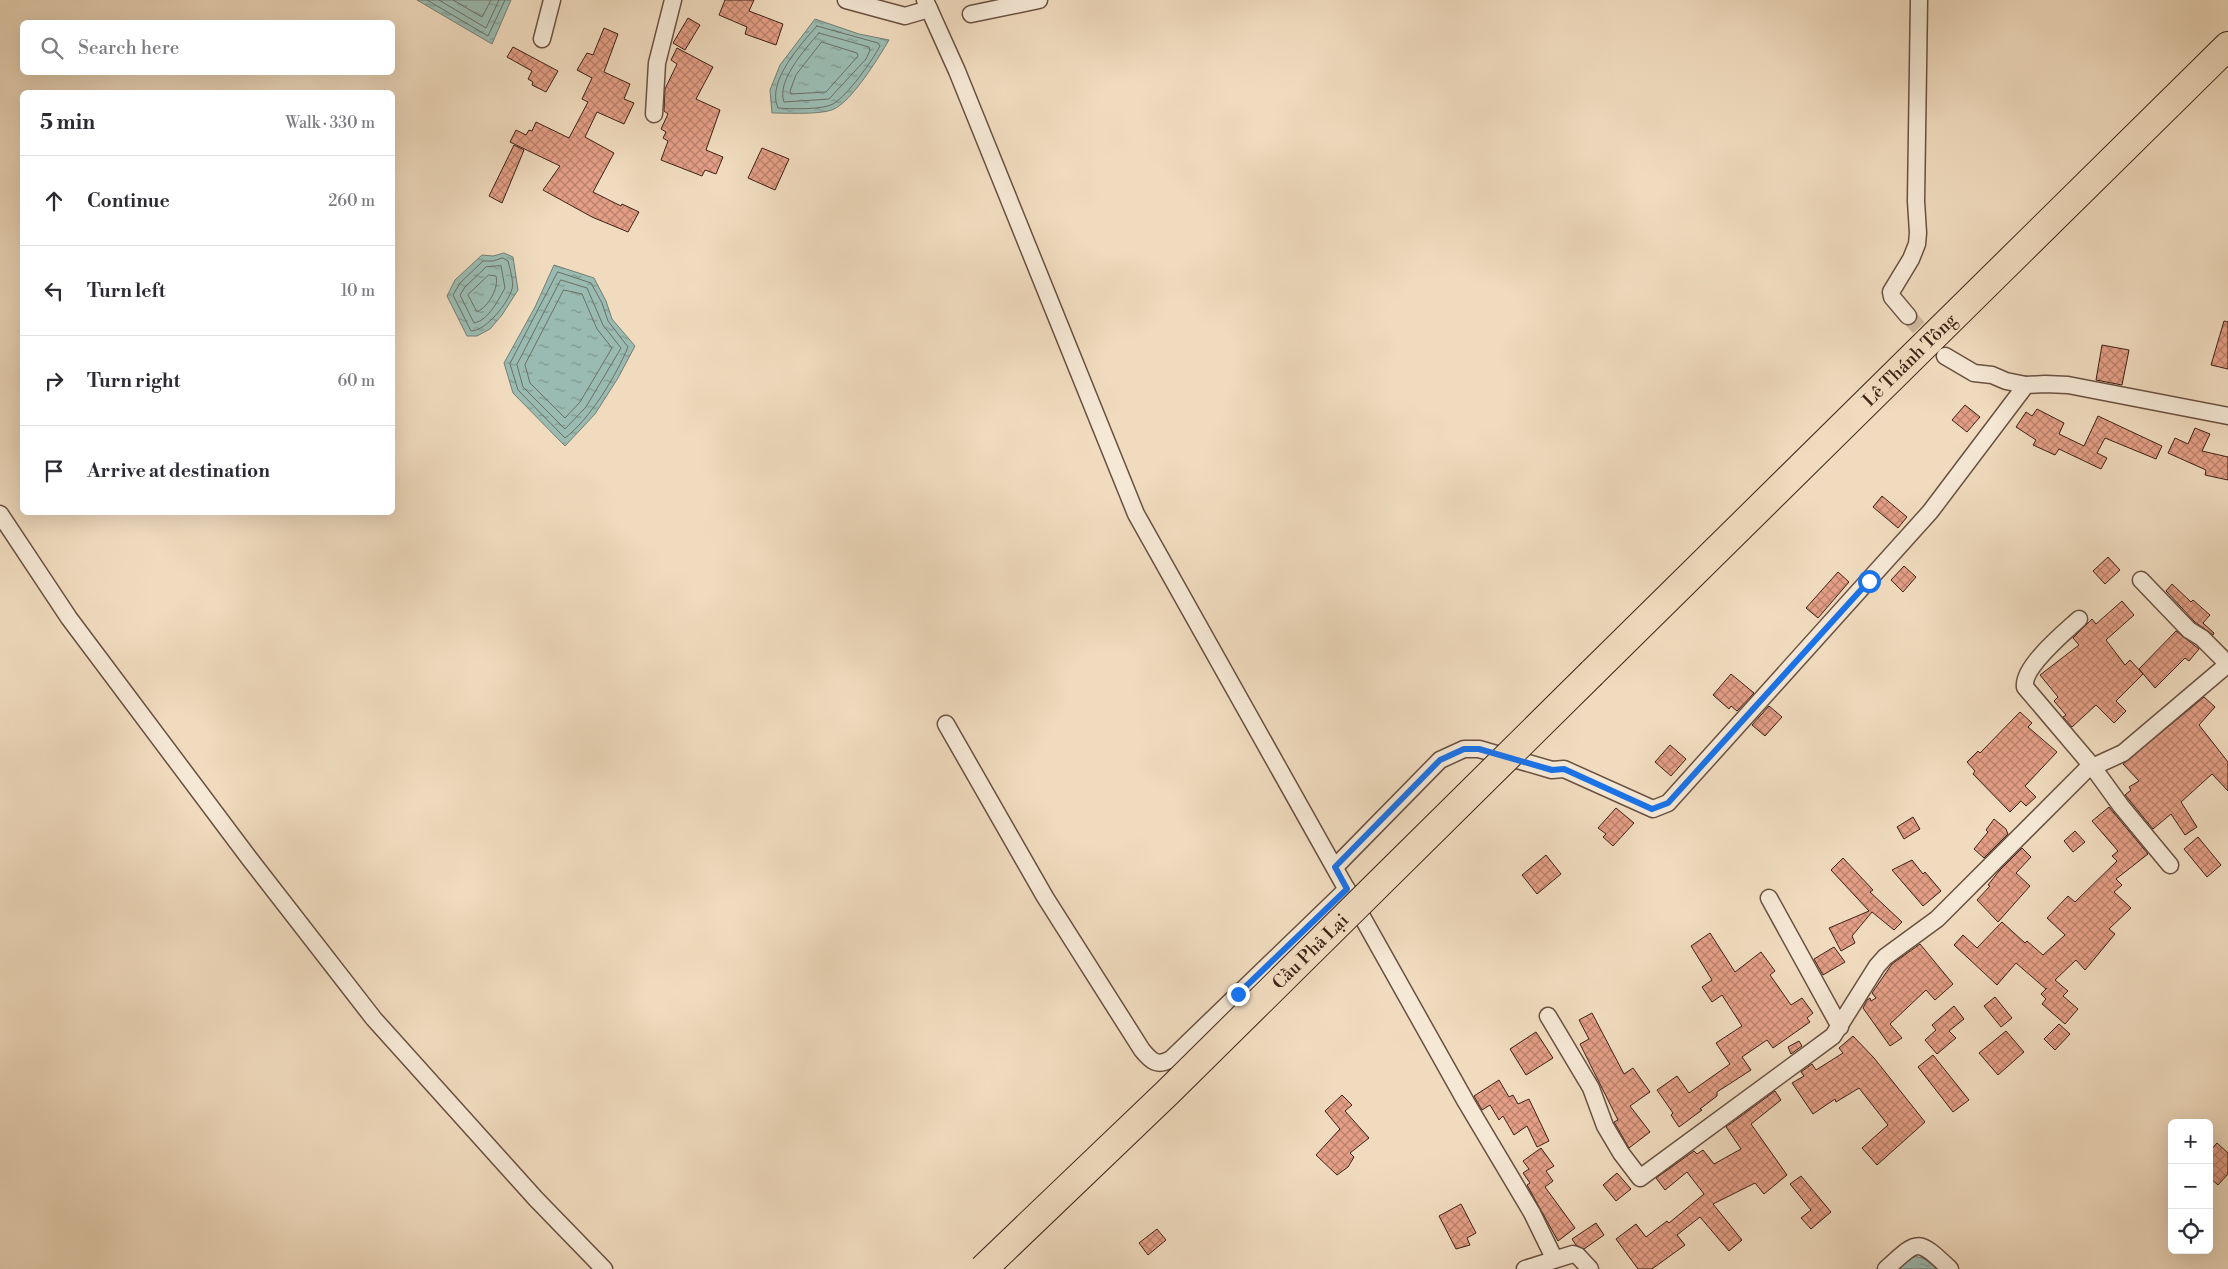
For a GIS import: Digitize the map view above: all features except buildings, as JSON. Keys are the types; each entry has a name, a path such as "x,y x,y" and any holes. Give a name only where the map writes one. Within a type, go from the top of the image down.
{"highway":[{"name":"Lê Thánh Tông","path":"1592,673 2228,46"},
{"name":"Cầu Phả Lại","path":"983,1269 1168,1092 1592,673"}],"street":[{"path":"542,39 552,0"},
{"path":"654,114 657,63 673,0"},
{"path":"846,0 905,16 927,5 960,80 1136,514 1504,1170 1532,1213 1554,1258"},
{"path":"971,14 1039,0"},
{"path":"1908,316 1892,297 1891,292 1911,259 1918,233 1916,201 1919,0"},
{"path":"1945,356 1974,373 1992,375 2026,385 2068,385 2228,416"},
{"path":"1335,867 1440,760 1464,749 1479,749 1552,770 1564,769 1652,809 1668,803 1930,512 2026,385"},
{"path":"0,514 69,618 374,1019 536,1199 604,1269"},
{"path":"1548,1016 1590,1088 1605,1126 1621,1153 1640,1178 1822,1045 1840,1027 1877,966 1885,957 1937,919 2092,766 2115,758 2123,753 2228,664 2202,638 2189,630 2141,580"},
{"path":"2079,618 2032,666 2025,676 2024,684 2092,766 2121,806 2170,864"},
{"path":"946,724 1088,968 1142,1050 1150,1060 1156,1063 1164,1063 1171,1059 1347,889"},
{"path":"1769,898 1840,1027"},
{"path":"1886,1269 1912,1246 1921,1246 1929,1249 1950,1269"},
{"path":"1525,1269 1554,1258 1576,1255 1590,1269"}],"water":[{"path":"417,0 511,0 492,44"},
{"path":"815,19 859,34 889,40 857,88 834,109 813,113 772,113 770,90 780,65"},
{"path":"504,253 513,257 518,290 502,315 490,329 477,336 467,336 447,296 455,280 482,255 493,256"},
{"path":"554,265 594,278 606,301 612,319 635,346 618,378 595,414 565,446 513,393 504,363 535,307"},
{"path":"1934,1254 1950,1269 1896,1269 1911,1255 1925,1259"}],"tunnel":[{"path":"1908,316 1935,345"}],"route":[{"path":"1238,994 1347,889 1335,867 1440,760 1464,749 1479,749 1552,770 1564,769 1652,809 1668,803 1869,581"}]}
